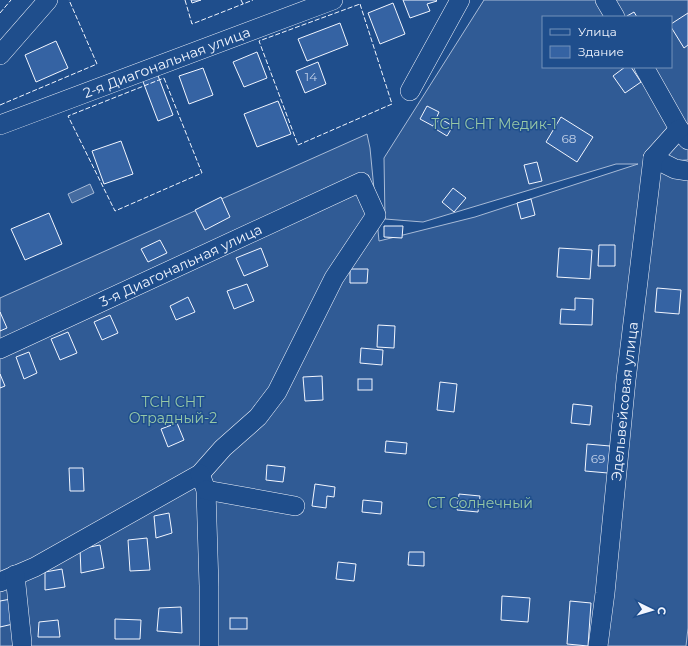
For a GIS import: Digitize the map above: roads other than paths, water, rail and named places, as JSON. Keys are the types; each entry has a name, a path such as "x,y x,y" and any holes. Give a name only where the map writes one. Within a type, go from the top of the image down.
{"street":[{"path":"0,55 48,0"},
{"name":"2-я Диагональная улица","path":"0,125 333,0"},
{"path":"410,91 460,0"},
{"path":"605,0 614,16"},
{"path":"645,68 684,135 654,158 675,169 688,171"},
{"name":"Эдельвейсовая улица","path":"598,646 605,593 626,380 654,158"},
{"name":"3-я Диагональная улица","path":"0,349 361,182 376,215 334,278 277,392 258,417 222,448 203,482"},
{"path":"203,482 213,646"},
{"path":"22,644 8,579 35,567 203,482 295,506"}],"park label":[{"name":"ТСН СНТ Медик-1","path":"494,124"},
{"name":"ТСН СНТ Отрадный-2","path":"173,410"},
{"name":"СТ Солнечный","path":"480,503"}]}
